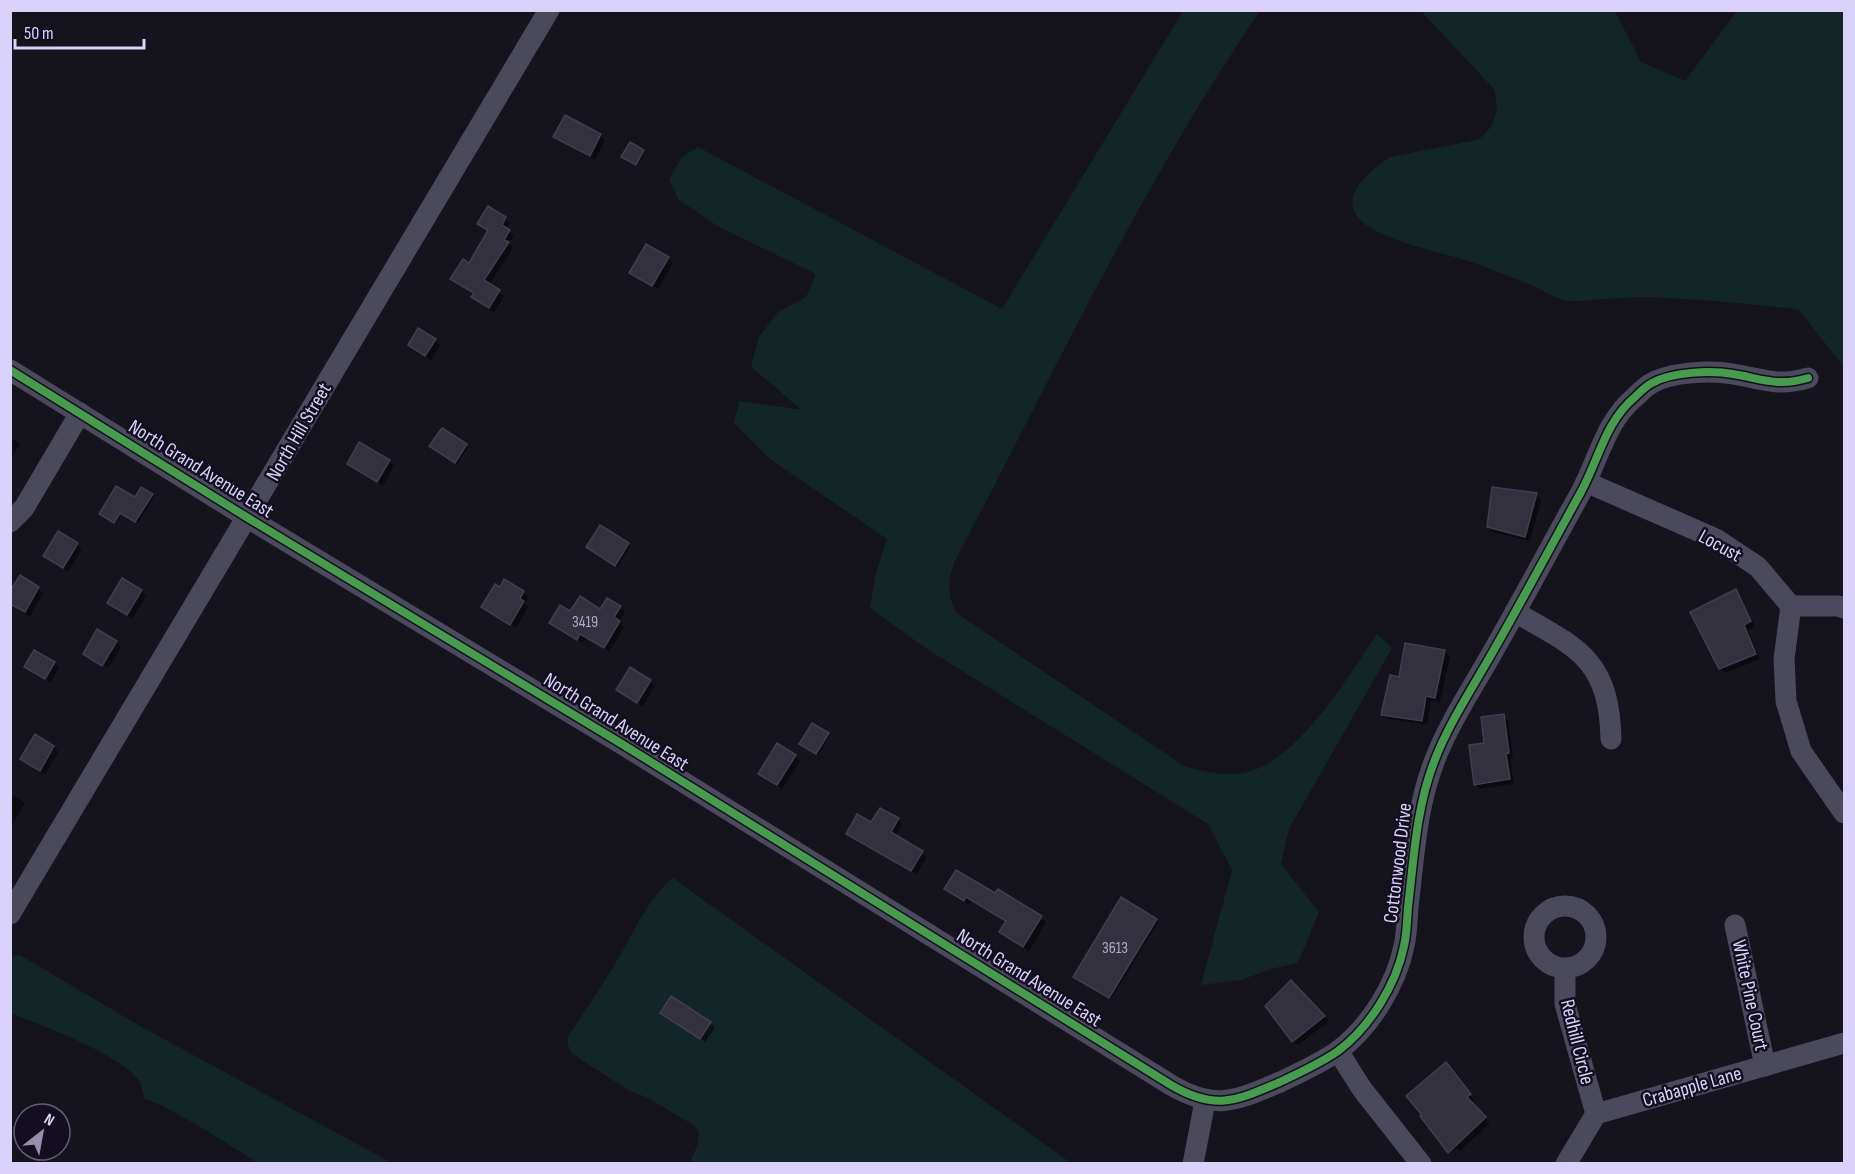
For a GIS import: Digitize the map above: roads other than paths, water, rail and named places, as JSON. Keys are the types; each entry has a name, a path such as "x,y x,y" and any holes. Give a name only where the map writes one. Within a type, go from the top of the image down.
{"street":[{"name":"North Hill Street","path":"10,914 549,10"},
{"name":"North Grand Avenue East","path":"10,370 248,518 622,744 1172,1085 1205,1101"},
{"name":"Cottonwood Drive","path":"1205,1101 1224,1101 1257,1092 1290,1077 1338,1051 1377,1009 1396,973 1404,946 1421,802 1435,759 1586,483 1605,435 1632,399 1653,382 1700,372 1730,373 1773,383 1790,383 1808,378"},
{"path":"10,522 30,498 80,413"},
{"name":"Locust","path":"1586,483 1723,544 1758,567 1791,606"},
{"path":"1845,608 1791,606 1784,658 1786,701 1801,751 1845,813"},
{"path":"1515,612 1574,645 1592,664 1611,712 1611,739"},
{"name":"White Pine Court","path":"1736,925 1765,1066"},
{"name":"Redhill Circle","path":"1565,969 1565,1004 1596,1114"},
{"name":"Crabapple Lane","path":"1596,1114 1845,1043"},
{"path":"1338,1051 1362,1089 1421,1164"},
{"path":"1193,1164 1205,1101"},
{"path":"1566,1164 1596,1114"}]}
